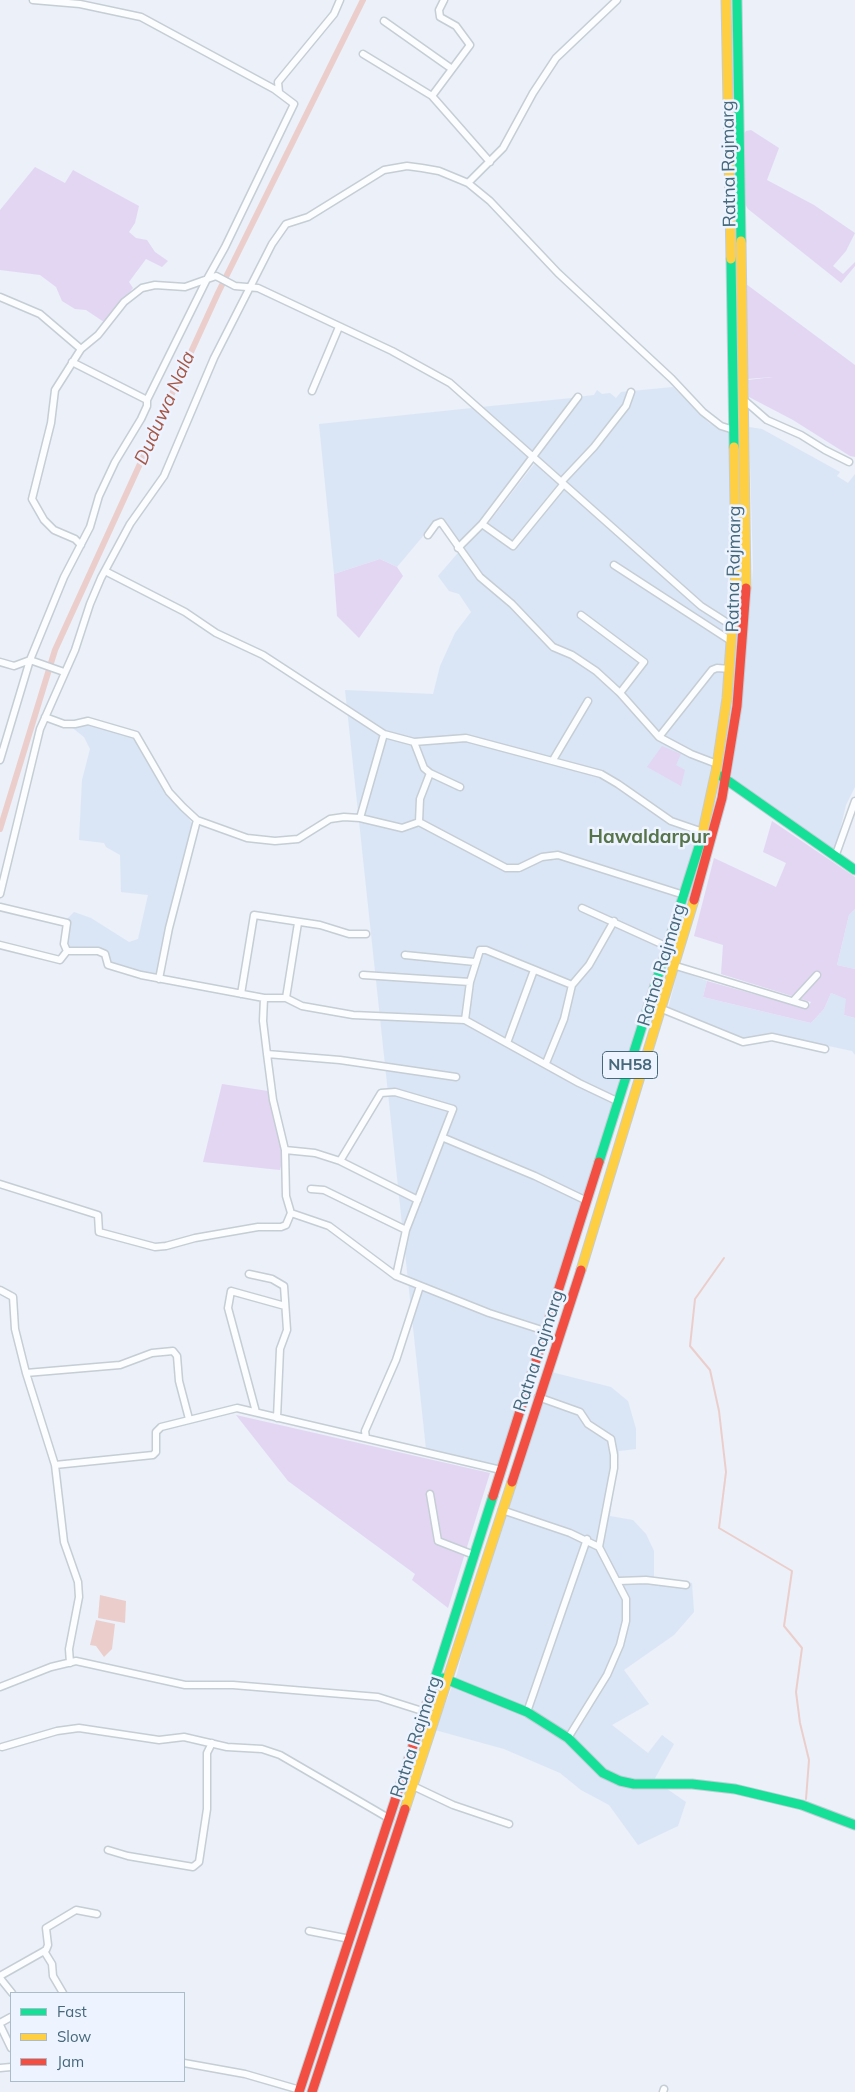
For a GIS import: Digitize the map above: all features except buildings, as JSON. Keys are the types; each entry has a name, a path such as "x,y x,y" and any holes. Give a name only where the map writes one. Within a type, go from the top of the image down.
{"main road":[{"name":"Ratna Rajmarg","path":"300,2091 390,1819 546,1332 703,832 716,767 730,669 736,571 726,0"},
{"name":"Ratna Rajmarg","path":"312,2092 414,1786 435,1715 612,1173 676,966 711,843 725,780 737,706 747,576 737,0"},
{"path":"716,767 725,780 855,870"},
{"path":"436,1675 527,1712 568,1738 603,1773 620,1781 634,1784 692,1784 735,1790 802,1805 854,1821"}],"street":[{"path":"0,760 30,660 64,577 90,527 100,496 132,432 141,419 147,406 147,400 225,247 294,104 279,92 141,16 80,4 34,0"},
{"path":"279,92 278,82 334,14 340,0"},
{"path":"432,96 470,45 456,26 440,17 439,10 444,0"},
{"path":"468,183 503,148 533,92 556,58 617,0"},
{"path":"384,21 452,70"},
{"path":"364,54 432,96 490,162"},
{"path":"0,894 45,716 75,650 90,604 130,524 164,476 214,358 272,244 286,224 308,217 384,170 407,166 415,167 439,171 468,183 490,201 558,273 672,379 703,412 721,426 734,430"},
{"path":"81,545 75,539 54,530 44,520 32,499 51,423 55,390 81,348 98,334 124,302 142,288 156,285 185,287 216,276 235,286 251,286 392,351 450,383 700,606 734,627"},
{"path":"0,296 40,314 81,348"},
{"path":"312,391 339,327"},
{"path":"72,362 147,400"},
{"path":"482,524 513,546 562,486 562,482 594,447 626,406 631,392"},
{"path":"458,548 482,524 578,397"},
{"path":"743,399 767,420 801,435 849,462"},
{"path":"428,535 436,524 442,522 458,548 480,577 512,604 553,647 572,655 596,671 620,693 659,736 716,767"},
{"path":"614,565 733,642"},
{"path":"105,571 185,612 216,634 263,654 384,734 414,742 466,738 601,774 671,821 703,832"},
{"path":"581,615 644,662 620,693"},
{"path":"0,662 14,666 30,660 64,672"},
{"path":"659,736 712,670 717,668 730,669"},
{"path":"553,760 588,701"},
{"path":"45,716 64,724 88,721 136,735 169,792 197,820 247,838 275,841 298,839 330,819 360,818 402,828 419,822 506,868 519,868 542,857 558,855 684,895"},
{"path":"360,818 384,734"},
{"path":"414,742 424,768 430,774 460,787"},
{"path":"419,822 420,798 430,774"},
{"path":"835,857 855,801"},
{"path":"159,979 169,928 197,820"},
{"path":"0,907 66,923 64,944 67,951"},
{"path":"582,908 668,947"},
{"path":"241,994 254,916 320,925 349,934 366,934"},
{"path":"546,1063 564,1020 572,984 589,965 614,921"},
{"path":"286,998 298,923"},
{"path":"0,945 60,960 67,951"},
{"path":"465,1020 470,982 480,950 486,950 572,984"},
{"path":"67,951 98,951 105,954 108,965 159,979 264,998 286,998 302,1006 353,1015 465,1020 546,1063 579,1083 619,1102"},
{"path":"405,955 475,962"},
{"path":"676,966 794,1000 805,1005"},
{"path":"507,1043 534,970"},
{"path":"363,975 470,982"},
{"path":"794,1000 817,975"},
{"path":"0,1184 98,1215 99,1232 155,1247 258,1227 281,1227 286,1225 291,1213 286,1196 285,1150 273,1100 263,1021 264,998"},
{"path":"662,1009 742,1042 752,1041 764,1036 825,1049"},
{"path":"267,1054 340,1060 456,1077"},
{"path":"340,1160 381,1093 395,1092 453,1110 444,1138 406,1230 396,1276"},
{"path":"444,1138 535,1176 587,1202"},
{"path":"285,1150 314,1153 340,1160 418,1200"},
{"path":"310,1189 324,1190 406,1230"},
{"path":"291,1213 329,1226 396,1276 546,1332"},
{"path":"248,1274 272,1279 284,1286 287,1330 280,1349 277,1418"},
{"path":"366,1438 365,1431 396,1360 420,1286"},
{"path":"0,1290 13,1297 15,1329 26,1373 55,1465 64,1542 78,1582 79,1597 69,1649 70,1663"},
{"path":"256,1412 228,1308 231,1291 286,1306"},
{"path":"26,1373 120,1365 152,1353 173,1351 177,1356 179,1381 189,1419"},
{"path":"538,1397 576,1409 588,1424 611,1438 614,1468 598,1547"},
{"path":"55,1465 153,1455 156,1452 156,1432 161,1427 237,1408 501,1470"},
{"path":"430,1494 438,1541 474,1555"},
{"path":"502,1510 586,1539 598,1547 619,1581 626,1599 626,1621 620,1645 607,1674 568,1738"},
{"path":"527,1712 586,1539"},
{"path":"619,1581 646,1580 686,1585"},
{"path":"0,1687 42,1670 76,1662 186,1685 233,1685 378,1697 435,1715"},
{"path":"2,1747 57,1730 79,1728 159,1740 184,1737 227,1747 262,1749 280,1755 390,1819"},
{"path":"108,1850 128,1856 193,1867 199,1862 207,1809 207,1753 212,1743"},
{"path":"414,1786 453,1806 509,1824"},
{"path":"11,1992 0,1977 44,1952 48,1945 46,1928 76,1910 97,1914"},
{"path":"309,1931 350,1939"},
{"path":"44,1952 52,1964 53,1976 62,1992"},
{"path":"0,2024 10,2046"},
{"path":"185,2063 245,2074 300,2091"}],"shaded area":[{"path":"751,130 779,148 767,180 814,205 855,233 846,251 833,266 843,274 855,262 855,266 841,283 748,209 745,204 743,135 746,131"},
{"path":"35,167 65,183 73,170 139,206 135,223 129,232 136,238 147,240 155,252 168,261 162,267 146,259 129,282 133,288 104,322 86,310 75,309 62,301 56,287 40,275 0,270 0,210"},
{"path":"746,284 855,365 855,457 850,456 793,420 749,397 748,380 773,377 747,379"},
{"path":"673,387 709,423 729,433 730,520 725,679 704,810 664,948 498,1468 426,1449 345,690 433,694 440,666 455,633 471,612 459,594 449,591 438,576 463,547 482,529 514,549 569,483 481,407 575,399 577,397 594,395 597,390 602,394 610,393 616,398 621,392"},
{"path":"472,408 530,457 477,525 459,542 444,520 440,519 434,523 397,567 380,559 334,574 319,424"},
{"path":"749,427 762,429 840,472 837,476 848,483 855,474 855,787 846,805 836,847 833,850 731,779 742,701 753,569"},
{"path":"535,463 560,484 513,543 487,525"},
{"path":"380,559 397,567 403,576 359,638 337,616 334,574"},
{"path":"89,723 135,736 193,825 166,927 159,969 157,975 154,976 110,964 103,950 68,947 66,941 70,929 66,920 74,912 91,918 129,942 138,939 148,895 121,892 120,855 106,847 104,843 79,840 82,780 90,749 84,737 70,726"},
{"path":"662,746 681,754 676,765 685,770 681,786 647,767"},
{"path":"772,821 855,877 855,909 849,915 837,965 855,969 855,1018 844,1015 846,999 831,993 824,1009 811,1023 703,997 707,981 807,1009 811,1002 721,974 723,945 694,936 714,858 776,887 786,863 763,852"},
{"path":"855,909 855,969 837,965 849,915"},
{"path":"678,970 707,981 703,997 811,1023 824,1009 831,993 847,999 844,1015 855,1018 855,1055 852,1051 773,1034 750,1039 727,1033 668,1009"},
{"path":"222,1084 268,1091 284,1154 280,1170 203,1162"},
{"path":"551,1372 611,1387 628,1401 636,1429 636,1449 619,1451 610,1516 633,1520 646,1534 654,1551 654,1577 692,1583 694,1612 674,1635 624,1670 649,1704 612,1725 648,1753 662,1735 674,1744 654,1780 686,1802 678,1826 638,1845 609,1805 581,1790 560,1773 504,1749 435,1730 457,1674 468,1629"},
{"path":"236,1415 490,1473 448,1608 412,1580 415,1574 288,1481"},
{"path":"100,1595 126,1601 125,1623 98,1618"},
{"path":"96,1620 115,1624 112,1649 104,1657 96,1646 90,1645"}],"waterway":[{"name":"Duduwa Nala","path":"0,829 55,650 218,293 363,0"},
{"path":"724,1258 695,1299 690,1346 710,1370 719,1411 726,1472 719,1528 792,1571 784,1626 802,1648 796,1692 800,1723 809,1760 806,1799"}],"traffic: fast":[{"path":"737,0 741,241"},
{"path":"731,259 734,447"},
{"path":"721,776 855,870"},
{"path":"599,1162 701,840"},
{"path":"431,1691 493,1496"},
{"path":"443,1678 527,1712 568,1738 603,1773 620,1781 634,1784 692,1784 735,1789 802,1805 855,1825"}],"traffic: slow":[{"path":"726,0 731,259"},
{"path":"741,241 746,588"},
{"path":"701,840 716,771 727,698 736,571 734,447"},
{"path":"581,1270 694,900"},
{"path":"405,1809 512,1482"}],"traffic: jam":[{"path":"694,900 722,798 737,706 746,588"},
{"path":"493,1496 599,1162"},
{"path":"512,1482 581,1270"},
{"path":"299,2092 431,1691"},
{"path":"312,2092 405,1809"}],"district":[{"name":"Hawaldarpur","path":"649,837"}]}
